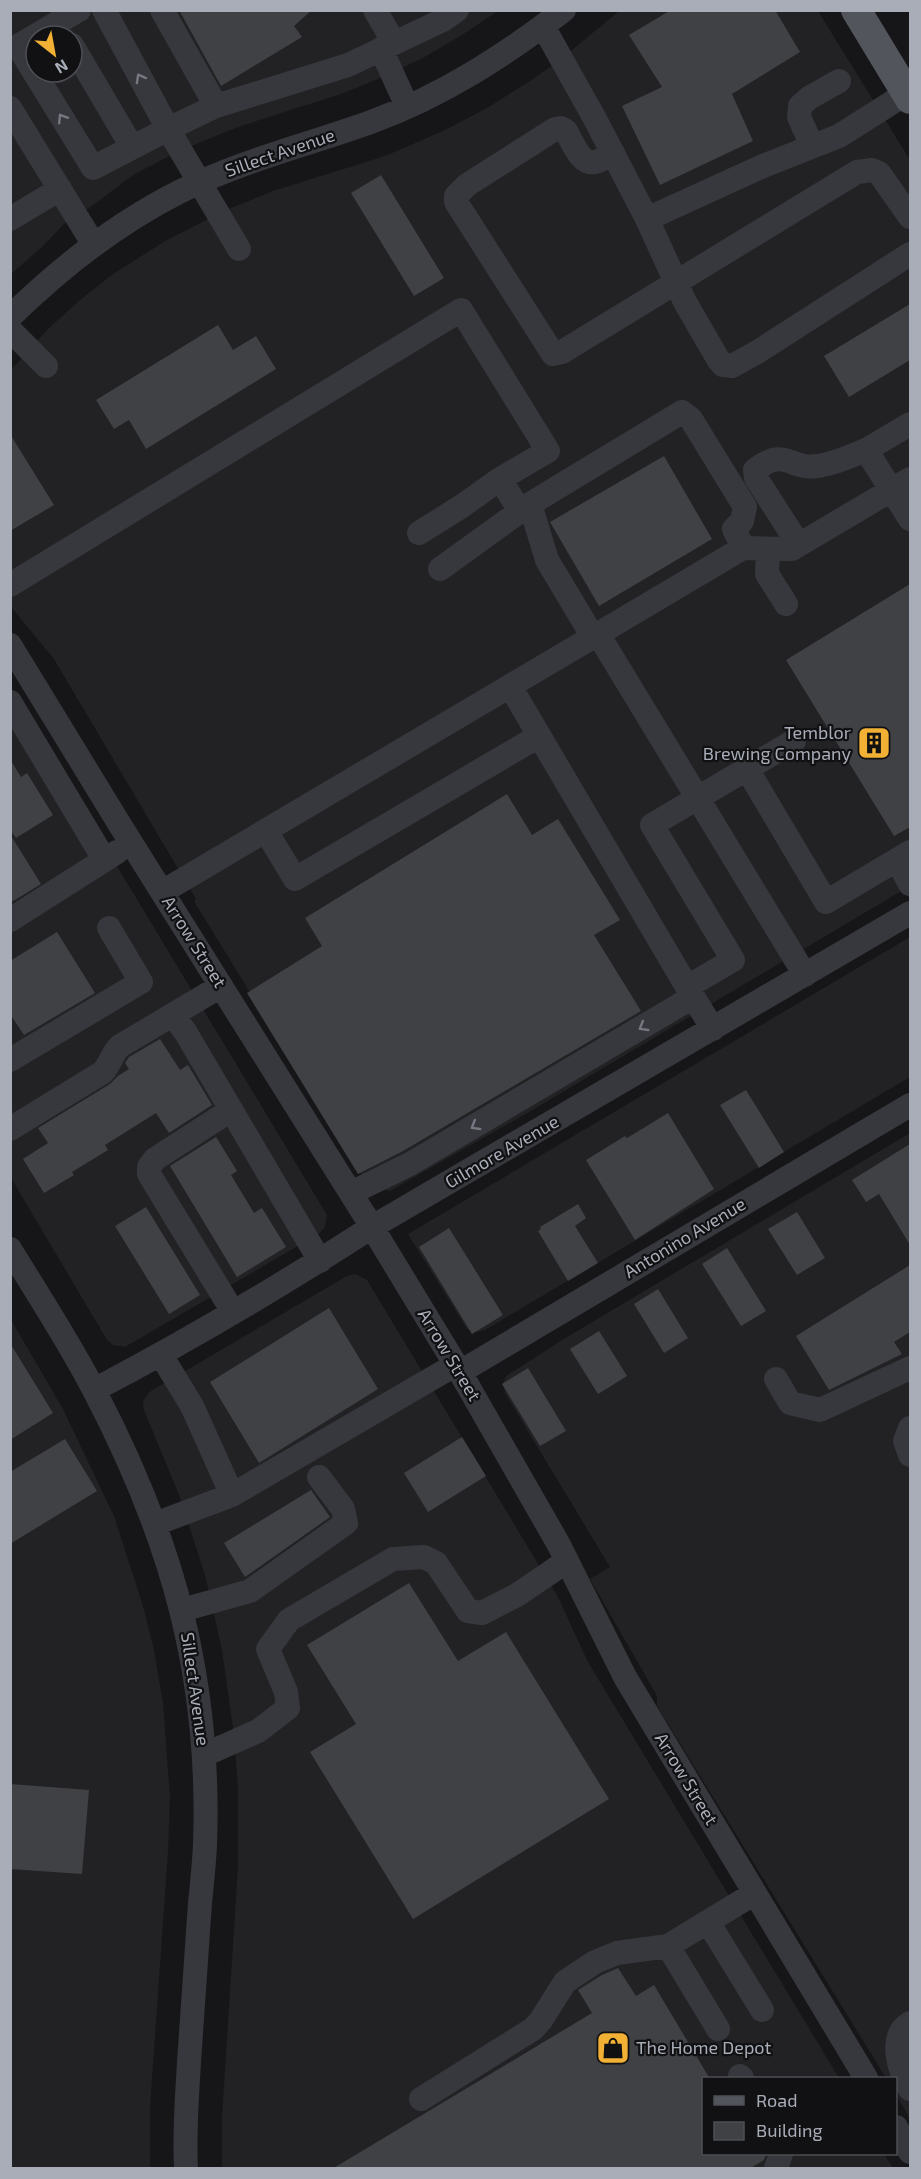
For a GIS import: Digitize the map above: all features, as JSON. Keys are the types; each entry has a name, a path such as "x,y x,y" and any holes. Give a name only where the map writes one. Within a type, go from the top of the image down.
{"main road":[{"path":"856,10 909,96"}],"street":[{"path":"104,10 168,129 239,249"},
{"path":"162,10 216,106"},
{"path":"375,10 407,106"},
{"path":"68,23 18,46 93,168 216,106 348,65 442,20 457,10"},
{"name":"Sillect Avenue","path":"10,316 41,287 94,244 179,192 241,165 372,121 407,106 473,74 520,44 564,10"},
{"path":"543,26 613,153 676,282 718,360 723,365 732,366 759,351 910,254"},
{"path":"84,65 132,147"},
{"path":"812,146 799,117 800,106 809,98 839,81"},
{"path":"647,219 763,166 839,136 909,96"},
{"path":"10,108 94,244"},
{"path":"613,153 595,162 588,162 582,158 566,131 561,128 555,129 467,184 456,196 456,202 553,354 562,352 857,172 872,170 885,178 910,217"},
{"path":"10,219 60,189"},
{"path":"10,585 461,310 548,451 500,479 419,533"},
{"path":"10,330 46,366"},
{"path":"440,569 525,508 682,412 691,419 744,507 741,521 734,529 743,548"},
{"path":"799,545 756,478 755,470 772,459 785,459 814,467 831,464 867,450 910,424"},
{"path":"867,450 902,484 910,519"},
{"path":"500,479 525,508 547,560 805,975"},
{"path":"162,892 743,548 792,549 902,484"},
{"path":"768,549 767,574 786,604"},
{"name":"Arrow Street","path":"10,645 458,1368 567,1561 625,1677 865,2077"},
{"path":"510,686 713,1029"},
{"path":"10,702 105,859"},
{"path":"266,831 295,879 539,736"},
{"path":"351,1193 410,1164 690,992 733,960 652,825 794,741"},
{"path":"747,769 826,902 904,856 910,884"},
{"path":"10,920 132,843"},
{"name":"Gilmore Avenue","path":"94,1390 161,1355 320,1261 372,1227 910,914"},
{"path":"10,1060 141,982 109,928"},
{"path":"10,1129 103,1072 120,1046 221,986"},
{"path":"173,1015 320,1261"},
{"name":"Antonino Avenue","path":"155,1524 232,1496 458,1368 910,1105"},
{"path":"231,1110 155,1159 149,1167 149,1174 233,1312"},
{"name":"Sillect Avenue","path":"10,1249 94,1390 131,1465 171,1569 196,1679 206,1791 205,1847 186,2120 186,2169"},
{"path":"161,1355 192,1406 232,1496"},
{"path":"776,1379 790,1403 820,1410 910,1368"},
{"path":"910,1428 905,1441 910,1455"},
{"path":"182,1610 250,1591 346,1522 343,1509 320,1477"},
{"path":"204,1755 258,1731 288,1708 286,1692 268,1650 289,1620 393,1559 424,1557 436,1563 468,1611 482,1613 517,1595 567,1561"},
{"path":"421,2099 533,2029 565,1982 595,1962 617,1953 668,1946 755,1893"},
{"path":"708,1922 762,2010"},
{"path":"668,1946 718,2029"},
{"path":"910,2023 904,2027 898,2039 897,2052 910,2089"},
{"path":"897,2129 910,2152"}],"shaded area":[{"path":"11,11 498,11 423,58 383,77 341,94 238,127 179,151 133,175 92,206 67,221 11,274"},
{"path":"619,11 818,11 910,160 910,886 529,1112 390,1191 368,1186 194,901 196,899 54,659 11,607 11,370 48,329 80,300 113,274 167,240 224,211 273,191 385,156 443,131 487,108 530,81 560,60"},
{"path":"11,690 327,1215 325,1227 320,1233 125,1347 113,1345 107,1340 11,1178"},
{"path":"910,937 910,1077 485,1330 476,1332 467,1329 408,1234"},
{"path":"910,1133 910,2119 897,2096 897,2077 885,2077 657,1706 657,1696 590,1579 610,1567 505,1393 503,1384 506,1376 562,1340"},
{"path":"355,1274 367,1280 558,1597 588,1662 838,2077 702,2077 702,2155 885,2155 893,2168 222,2168 222,2117 238,1867 238,1787 234,1735 222,1650 205,1575 179,1495 144,1410 143,1402 151,1391 347,1276"},
{"path":"10,1318 63,1409 114,1516 143,1606 154,1650 163,1703 170,1797 150,2107 150,2168 11,2168"}],"building":[{"path":"179,10 312,10 294,26 302,37 221,86"},
{"path":"671,10 775,10 800,52 732,94 753,141 660,185 622,106 662,87 629,35"},
{"path":"381,175 444,278 414,296 351,193"},
{"path":"910,304 910,360 849,397 824,356"},
{"path":"218,325 233,350 256,336 276,369 146,449 129,420 114,429 96,400"},
{"path":"10,434 54,505 10,531"},
{"path":"664,456 712,539 599,606 550,522"},
{"name":"Temblor Brewing Company","path":"910,584 910,827 894,836 786,660"},
{"path":"10,759 21,777 27,773 53,815 16,838 10,830"},
{"path":"507,794 532,835 558,819 620,920 594,935 641,1011 403,1151 358,1174 247,993 322,946 305,918"},
{"path":"10,834 41,884 10,903"},
{"path":"57,932 95,993 24,1035 10,1014 10,961"},
{"path":"160,1039 180,1070 188,1065 212,1105 169,1133 156,1113 105,1145 108,1150 72,1172 74,1175 44,1193 23,1159 48,1143 38,1128 110,1084 129,1069 125,1063 129,1057"},
{"path":"746,1090 784,1152 759,1168 720,1105"},
{"path":"668,1113 714,1189 635,1240 586,1160"},
{"path":"216,1137 237,1171 231,1175 254,1213 262,1208 286,1247 237,1277 170,1166"},
{"path":"910,1144 910,1245 879,1194 866,1202 852,1180"},
{"path":"578,1204 586,1218 575,1226 598,1263 568,1281 538,1231 540,1227"},
{"path":"146,1207 200,1295 169,1314 115,1226"},
{"path":"797,1212 825,1258 797,1275 768,1229"},
{"path":"449,1228 503,1315 472,1334 419,1247"},
{"path":"727,1248 766,1311 741,1326 702,1264"},
{"path":"910,1265 910,1332 894,1342 902,1354 829,1390 796,1336"},
{"path":"658,1289 688,1338 664,1353 634,1304"},
{"path":"329,1308 378,1389 259,1463 210,1382"},
{"path":"599,1331 627,1376 598,1394 570,1349"},
{"path":"10,1343 53,1413 10,1440"},
{"path":"528,1368 566,1431 540,1446 502,1384"},
{"path":"462,1437 486,1476 428,1512 404,1473"},
{"path":"65,1439 97,1491 10,1544 10,1472"},
{"path":"311,1490 330,1517 245,1577 224,1543"},
{"path":"409,1583 458,1661 506,1632 609,1799 413,1919 310,1752 356,1724 307,1645"},
{"path":"10,1784 89,1790 82,1874 10,1869"},
{"name":"The Home Depot","path":"618,1968 636,1996 654,1985 709,2077 702,2077 702,2155 766,2155 764,2160 749,2169 332,2169 592,2013 578,1990"}],"place":[{"name":"Temblor Brewing Company","path":"874,743"},
{"name":"The Home Depot","path":"613,2048"}]}
